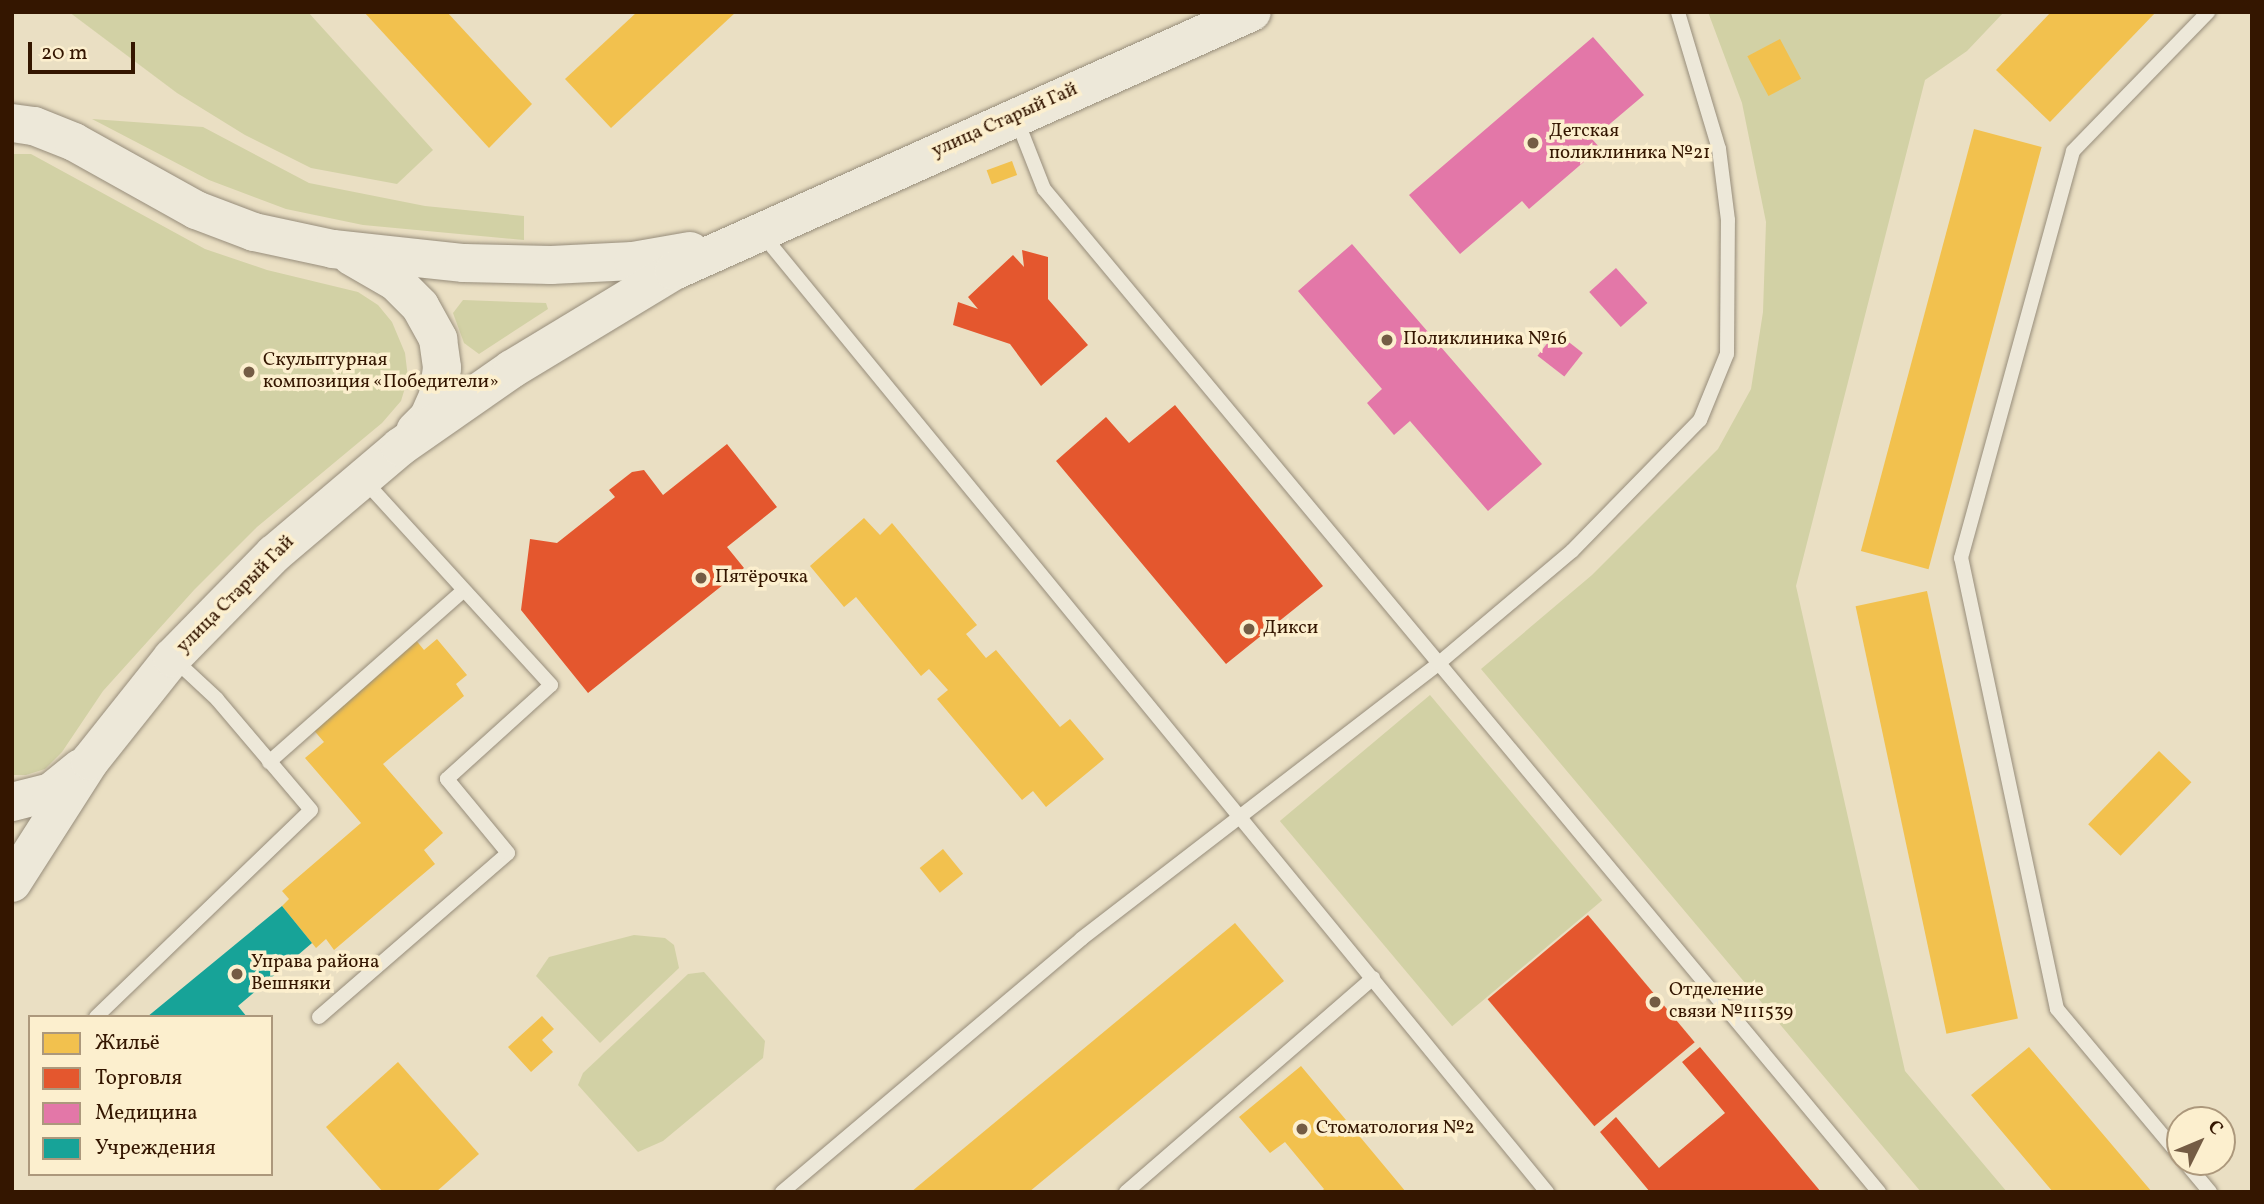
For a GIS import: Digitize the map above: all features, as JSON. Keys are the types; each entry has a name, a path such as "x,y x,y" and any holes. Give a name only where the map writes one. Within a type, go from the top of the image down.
{"street":[{"name":"улица Старый Гай","path":"12,883 90,761 172,658 274,554 400,447 583,324 674,271 759,230 1252,12"},
{"name":"улица Старый Гай","path":"12,123 34,125 74,142 196,210 254,232 333,249 464,263 551,265 633,261 697,250 759,230"},
{"name":"улица Старый Гай","path":"333,249 370,263 396,282 420,306 438,339 442,368 438,396 428,418 400,447"},
{"name":"улица Старый Гай","path":"12,802 51,792 90,761"}],"lane":[{"path":"782,1192 1082,939 1439,663 1572,551 1700,420 1727,354 1728,220 1718,149 1678,12"},
{"path":"2166,1139 2057,1009 1961,558 2073,151 2208,12"},
{"path":"1015,117 1044,189 1879,1192"},
{"path":"759,230 1548,1192"},
{"path":"319,1017 508,853 447,779 551,685 362,478"},
{"path":"269,762 463,591"},
{"path":"98,1015 311,810 217,699 172,658"},
{"path":"1126,1192 1373,978"},
{"path":"2197,1176 2210,1192"}],"green space":[{"path":"69,12 308,12 433,150 397,184 311,168 245,135 177,93"},
{"path":"1708,12 2004,12 1967,51 1925,80 1796,586 1905,1071 2007,1192 1921,1192 1481,669 1592,575 1718,449 1751,389 1763,312 1766,222 1742,103"},
{"path":"92,119 203,127 309,183 425,206 524,216 524,240 363,225 286,209 209,180"},
{"path":"12,154 31,154 205,249 267,270 358,292 378,305 392,322 405,353 408,378 401,401 382,423 257,527 194,590 103,691 62,752 45,769 26,775 12,775"},
{"path":"463,300 546,303 548,309 479,354 464,343 453,313"},
{"path":"1430,695 1602,900 1452,1026 1280,821"},
{"path":"634,935 665,938 674,945 679,968 600,1043 536,976 549,957"},
{"path":"704,972 765,1041 763,1058 663,1141 638,1152 578,1085 583,1073 688,974"}],"building: Жильё":[{"path":"364,12 447,12 532,104 489,148"},
{"path":"637,12 736,12 611,128 565,79"},
{"path":"2051,12 2156,12 2050,122 1996,70"},
{"path":"1780,39 1801,79 1768,96 1747,56"},
{"path":"1974,129 2042,147 1929,569 1861,551"},
{"path":"1012,161 1017,175 992,184 987,170"},
{"path":"864,518 880,535 892,523 977,625 966,634 986,658 996,650 1060,727 1070,719 1104,759 1046,807 1033,791 1022,800 937,699 948,690 929,669 921,676 856,597 844,607 810,566"},
{"path":"1927,591 2018,1018 1946,1034 1856,606"},
{"path":"415,639 424,650 437,639 467,675 456,684 464,696 383,764 443,833 424,850 435,864 334,950 326,939 316,948 282,906 289,899 282,891 361,823 305,758 324,742 311,727"},
{"path":"2159,751 2191,782 2121,856 2088,824"},
{"path":"943,849 963,874 940,893 920,868"},
{"path":"1235,923 1284,981 1029,1192 911,1192"},
{"path":"542,1016 554,1029 542,1040 553,1052 531,1072 508,1047"},
{"path":"2029,1047 2152,1192 2053,1192 1971,1095"},
{"path":"398,1062 479,1154 436,1192 383,1192 326,1127"},
{"name":"Стоматология №2","path":"1301,1066 1406,1192 1321,1192 1324,1189 1285,1142 1270,1153 1239,1117"}],"building: Торговля":[{"path":"1022,250 1048,257 1048,299 1088,345 1041,386 1010,344 953,325 958,302 978,309 968,297 1013,255 1024,267"},
{"path":"1175,405 1323,586 1226,664 1056,461 1106,417 1129,443"},
{"path":"727,444 777,507 727,547 744,568 588,693 521,610 530,539 557,543 615,497 609,490 632,472 644,470 663,495"},
{"path":"1588,915 1695,1042 1594,1126 1488,999"},
{"path":"1700,1047 1821,1192 1650,1192 1600,1132 1616,1117 1659,1168 1725,1113 1682,1062"}],"building: Медицина":[{"name":"Детская поликлиника №21","path":"1593,37 1644,95 1592,139 1600,148 1529,209 1522,201 1460,254 1409,195"},
{"name":"Поликлиника №16","path":"1352,244 1542,464 1488,511 1410,421 1394,435 1367,403 1382,389 1298,291"},
{"path":"1616,268 1647,303 1621,327 1589,292"},
{"path":"1556,332 1583,353 1564,377 1538,356"}],"building: Учреждения":[{"name":"Управа района Вешняки","path":"282,906 312,943 238,1006 245,1015 149,1015"}],"place":[{"name":"Детская поликлиника №21","path":"1533,143"},
{"name":"Поликлиника №16","path":"1387,340"},
{"name":"Скульптурная композиция «Победители»","path":"249,372"},
{"name":"Пятёрочка","path":"701,578"},
{"name":"Дикси","path":"1249,629"},
{"name":"Управа района Вешняки","path":"237,974"},
{"name":"Отделение связи №111539","path":"1655,1002"},
{"name":"Стоматология №2","path":"1302,1129"}]}
